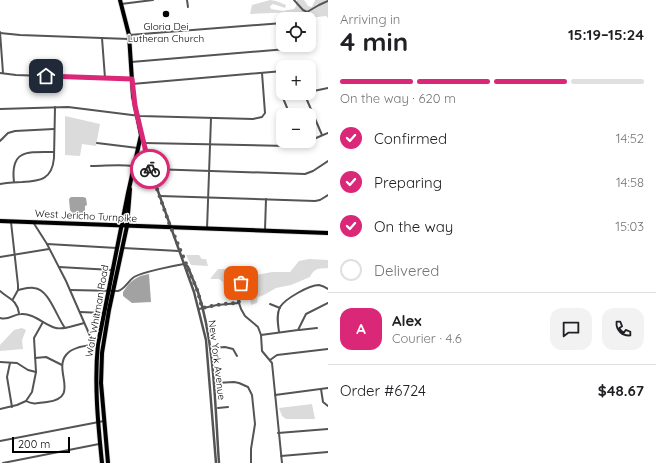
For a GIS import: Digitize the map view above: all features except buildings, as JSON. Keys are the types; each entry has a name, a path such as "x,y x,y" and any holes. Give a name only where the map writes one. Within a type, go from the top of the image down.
{"main road":[{"name":"New York Avenue","path":"121,2 130,37 133,96 141,135"},
{"name":"Walt Whitman Road","path":"138,121 138,148"},
{"name":"Walt Whitman Road","path":"102,463 100,444 101,361 99,344 110,291 112,270 141,135"},
{"name":"Walt Whitman Road","path":"108,463 101,421 96,373 100,341 99,334 103,313 127,226 130,186"},
{"name":"West Jericho Turnpike","path":"0,221 33,221 328,234"}],"street":[{"path":"121,2 153,0"},
{"path":"186,0 188,8"},
{"path":"294,0 303,10 307,12 328,1"},
{"path":"3,74 0,32 20,35 102,38 130,37 276,24"},
{"path":"102,38 105,78"},
{"path":"131,62 276,50"},
{"path":"0,73 105,78 132,82 276,72"},
{"path":"0,109 72,107 137,115 253,119 265,115 262,73"},
{"path":"316,91 328,89"},
{"path":"308,100 322,135"},
{"path":"0,184 37,181 44,178 52,169 55,107"},
{"path":"207,229 211,118"},
{"path":"0,141 8,133 14,131 54,130"},
{"path":"316,138 328,133"},
{"name":"New York Avenue","path":"141,135 150,169 170,227 198,292 206,340 216,463"},
{"path":"97,143 138,148 144,143 276,146"},
{"path":"14,182 14,164 20,156 29,152 54,152"},
{"path":"150,169 305,174 313,172 328,161"},
{"path":"91,166 134,166"},
{"path":"160,196 315,201 328,195"},
{"path":"265,231 266,200"},
{"path":"11,221 18,280 18,290 13,299"},
{"path":"26,401 35,404 54,401 61,397 65,387 62,365 64,357 70,351 99,344 84,323 50,249 33,221"},
{"path":"47,244 117,248"},
{"path":"122,248 180,251"},
{"path":"0,257 50,249"},
{"path":"70,290 121,291 132,279 140,275 185,263"},
{"path":"59,267 112,270"},
{"path":"241,283 237,282 239,303 245,316 256,324 261,335 262,351 270,360 272,368 282,463"},
{"path":"279,332 278,319 280,308 291,297 310,288 319,286 328,289"},
{"path":"18,290 34,288 44,292 65,328"},
{"path":"0,291 13,299 19,314"},
{"path":"200,309 222,304 239,303"},
{"path":"270,304 280,308"},
{"path":"298,330 303,317 306,314 328,304"},
{"name":"New York Avenue","path":"200,309 208,340 219,463"},
{"path":"80,312 103,313"},
{"path":"0,322 1,318 10,318 19,314 33,316 56,328 65,328 84,323"},
{"path":"0,409 12,407 26,401 32,392 36,372 34,338 44,322"},
{"path":"261,335 317,328"},
{"path":"213,348 225,347 233,349 237,356"},
{"path":"270,360 277,355 328,349"},
{"path":"35,358 46,357 62,365"},
{"path":"0,362 17,363 28,370 36,372"},
{"path":"10,363 7,377 12,407"},
{"path":"216,383 239,382 248,387 252,395 255,424 250,448 251,463"},
{"path":"275,395 328,388"},
{"path":"321,389 323,402 328,406"},
{"path":"218,408 228,407"},
{"path":"0,441 101,421"},
{"path":"278,433 328,429"},
{"path":"3,463 100,444"},
{"path":"281,456 328,452"}],"shaded area":[{"path":"270,0 276,1 286,5 285,8 273,4 270,6 271,9 283,11 294,9 297,0 304,0 308,6 312,7 315,0 328,0 328,18 326,16 316,17 316,12 276,12 250,14 252,5"},
{"path":"65,116 100,124 96,146 82,144 80,156 65,155"},
{"path":"71,197 86,198 87,205 85,206 85,211 81,215 74,215 70,210 69,199"},
{"path":"186,255 199,255 202,259 206,259 208,266 191,265"},
{"path":"309,259 328,260 328,268 318,269 310,277 291,285 276,288 258,297 257,303 251,305 251,291 246,282 241,279 240,276 251,276 272,272 290,272 299,261"},
{"path":"218,269 231,269 236,276 236,290 224,291 223,282 219,279 210,279"},
{"path":"149,274 151,302 132,303 123,296 123,292 131,282 140,276"},
{"path":"22,328 26,330 22,340 23,349 0,351 0,345 14,330"},
{"path":"312,404 315,419 286,419 282,416 279,408"}],"way so far":[{"path":"150,169 169,223 198,292 202,308 222,304 239,303 237,283 241,283"}],"place":[{"name":"Gloria Dei Lutheran Church","path":"166,14"}],"route":[{"path":"46,76 132,79 135,106 150,169"}]}
